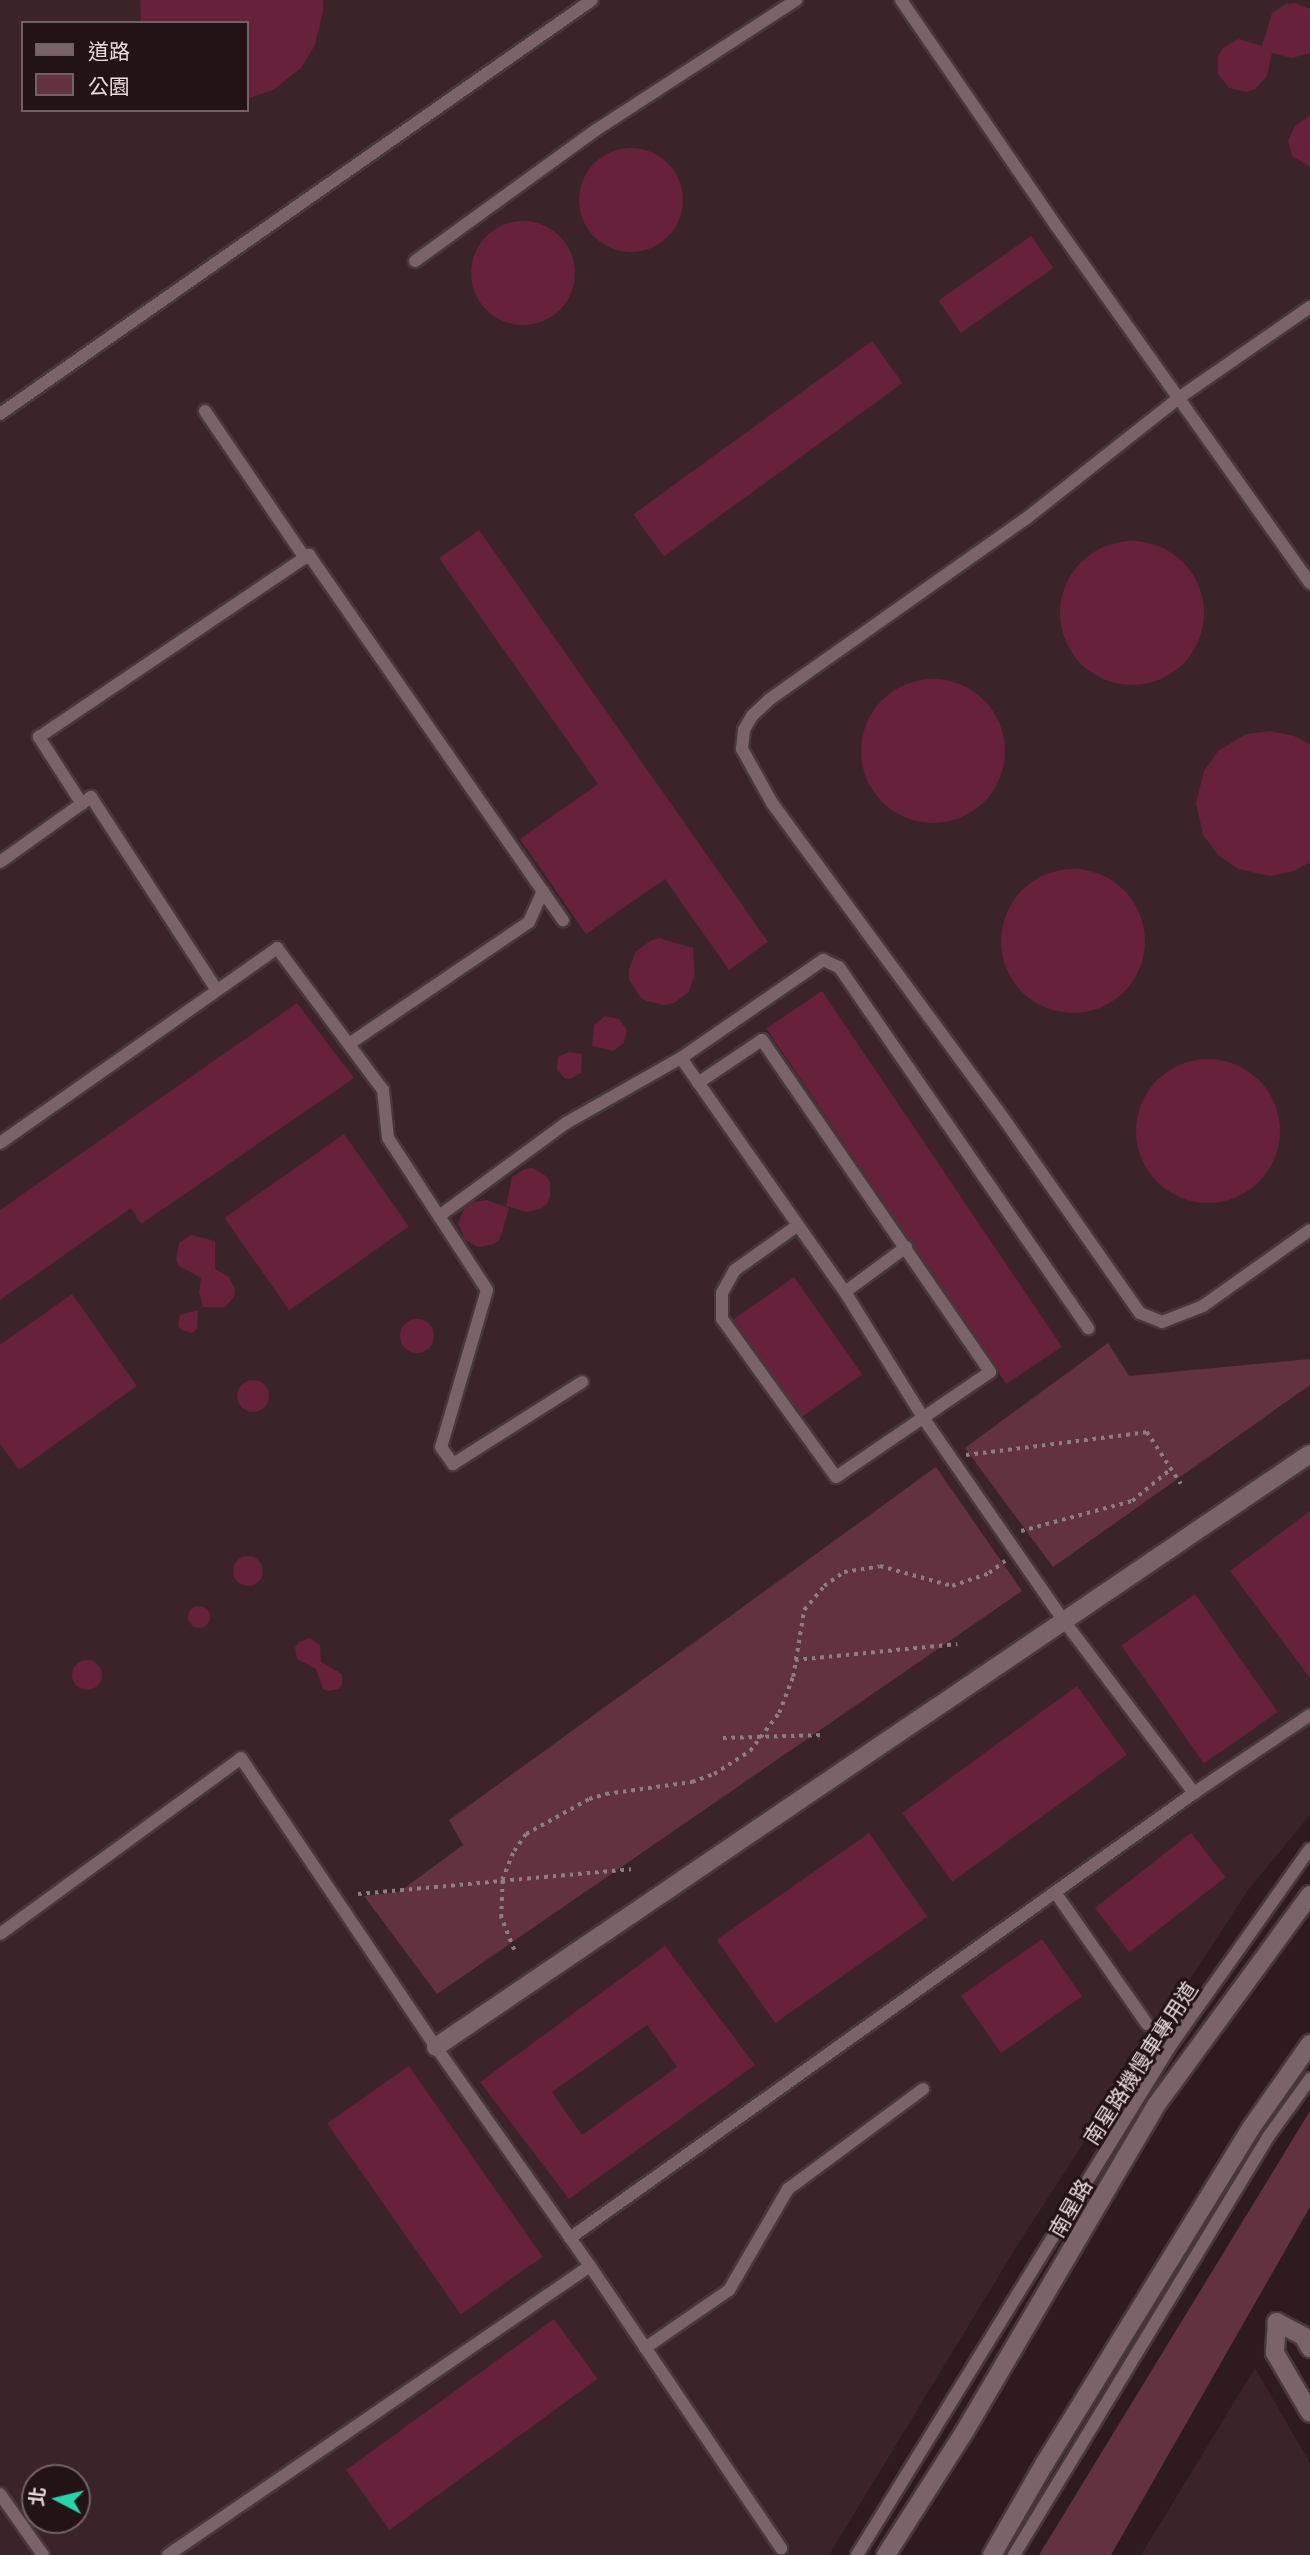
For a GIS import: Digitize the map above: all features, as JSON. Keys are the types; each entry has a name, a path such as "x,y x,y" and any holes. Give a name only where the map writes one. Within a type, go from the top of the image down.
{"street":[{"path":"436,2048 1310,1454"},
{"name":"南星路","path":"886,2555 965,2431 1157,2105 1310,1895"},
{"path":"992,2555 1045,2463 1251,2128 1310,2044"},
{"path":"1310,2348 1303,2336 1276,2322 1275,2353 1310,2413"}],"lane":[{"path":"0,414 592,0"},
{"path":"415,261 596,130 796,0"},
{"path":"901,0 1057,227 1310,583"},
{"path":"1310,307 1180,397 1028,517 769,700 752,716 744,730 742,749 780,814 997,1110 1140,1313 1162,1322 1203,1306 1310,1230"},
{"path":"205,411 305,558"},
{"path":"82,804 39,737 309,555 563,920"},
{"path":"0,862 90,797 217,990"},
{"path":"349,1044 529,922 543,891"},
{"path":"0,1143 277,948 383,1090 388,1138 487,1290 441,1447 453,1464 582,1382"},
{"path":"439,1216 566,1123 681,1058 823,960 839,967 1088,1328"},
{"path":"698,1083 762,1040 990,1372 836,1477 722,1319 722,1293 735,1270 798,1225"},
{"path":"681,1058 845,1292 923,1419 1064,1620 1194,1793"},
{"path":"845,1292 906,1247"},
{"path":"570,2238 1194,1793 1310,1715"},
{"path":"0,1934 241,1758 436,2048 590,2266 781,2548"},
{"name":"南星路機慢車專用道","path":"857,2555 1171,2045 1310,1849"},
{"path":"1055,1892 1147,2024"},
{"path":"1014,2555 1268,2137 1310,2079"},
{"path":"645,2348 729,2290 788,2189 923,2089"},
{"path":"167,2555 590,2266"},
{"path":"0,2494 43,2555"}],"path":[{"path":"960,1455 1147,1432 1181,1484"},
{"path":"1015,1532 1132,1500 1172,1468"},
{"path":"514,1950 501,1918 502,1881 514,1851 526,1834 543,1822 606,1794 692,1782 714,1774 750,1751 779,1713 793,1678 804,1610 824,1586 844,1572 880,1566 952,1586 989,1573 1006,1560"},
{"path":"795,1660 957,1644"},
{"path":"723,1738 825,1735"},
{"path":"358,1894 631,1869"}],"shaded area":[{"path":"0,0 1310,0 1310,1815 1248,1890 1020,2241 829,2555 0,2555"},
{"path":"1255,2368 1310,2463 1310,2555 1141,2555"}],"green space":[{"path":"1108,1343 1129,1376 1310,1359 1310,1385 1053,1567 965,1448"},
{"path":"936,1467 1022,1591 437,1994 364,1896 399,1892 463,1845 449,1820"},
{"path":"1310,2111 1310,2207 1111,2555 1039,2555"}],"building":[{"path":"140,0 323,0 315,45 301,68 273,90 248,99 248,21 141,21"},
{"path":"1295,3 1310,9 1310,53 1292,58 1272,53 1267,76 1255,89 1246,92 1229,88 1218,74 1218,56 1223,48 1239,39 1262,46 1272,13 1286,4"},
{"path":"1310,115 1310,167 1292,156 1288,141 1295,126"},
{"path":"631,148 651,152 668,163 679,180 683,200 679,220 668,237 651,248 631,252 611,248 594,237 583,220 579,200 583,180 594,163 611,152"},
{"path":"523,221 543,225 560,236 571,253 575,273 571,293 560,310 543,321 523,325 503,321 486,310 475,293 471,273 475,253 486,236 503,225"},
{"path":"1031,236 1053,268 961,333 938,301"},
{"path":"872,341 903,383 664,556 633,514"},
{"path":"479,530 768,942 729,970 665,879 586,934 520,839 598,784 439,558"},
{"path":"1132,541 1160,546 1183,562 1199,585 1204,613 1199,641 1183,664 1160,680 1132,685 1104,680 1081,664 1065,641 1060,613 1065,585 1081,562 1104,546"},
{"path":"933,679 961,684 984,700 1000,723 1005,751 1000,779 984,802 961,818 933,823 905,818 882,802 866,779 861,751 866,723 882,700 905,684"},
{"path":"1270,731 1294,736 1310,744 1310,862 1294,871 1270,876 1238,869 1218,855 1203,835 1196,803 1204,771 1218,751 1246,734"},
{"path":"1073,869 1101,874 1124,890 1140,913 1145,941 1140,969 1124,992 1101,1008 1073,1013 1045,1008 1022,992 1006,969 1001,941 1006,913 1022,890 1045,874"},
{"path":"659,938 693,948 695,974 689,992 674,1003 665,1005 646,1001 639,996 629,979 635,952"},
{"path":"822,991 1062,1347 1006,1384 766,1028"},
{"path":"297,1003 354,1078 141,1224 131,1208 0,1300 0,1210"},
{"path":"605,1016 619,1019 627,1030 624,1043 613,1051 592,1046 594,1025"},
{"path":"569,1052 582,1054 581,1073 570,1079 564,1078 557,1069 558,1057"},
{"path":"1208,1059 1236,1064 1259,1080 1275,1103 1280,1131 1275,1159 1259,1182 1236,1198 1208,1203 1180,1198 1157,1182 1141,1159 1136,1131 1141,1103 1157,1080 1180,1064"},
{"path":"344,1134 409,1227 289,1310 224,1218"},
{"path":"533,1168 550,1182 547,1204 541,1209 526,1212 506,1206 512,1177 525,1169"},
{"path":"487,1200 509,1208 500,1239 494,1244 478,1247 465,1240 458,1223 464,1209 473,1202"},
{"path":"191,1235 215,1241 215,1269 229,1277 235,1289 234,1297 225,1307 203,1307 199,1292 201,1278 179,1266 176,1259 179,1243"},
{"path":"794,1277 862,1374 802,1417 733,1319"},
{"path":"72,1294 137,1386 19,1470 0,1444 0,1345"},
{"path":"198,1310 197,1329 192,1333 181,1330 178,1326 180,1315"},
{"path":"417,1319 429,1324 434,1336 429,1348 417,1353 405,1348 400,1336 405,1324"},
{"path":"253,1380 264,1385 269,1396 264,1407 253,1412 242,1407 237,1396 242,1385"},
{"path":"1310,1511 1310,1678 1230,1571"},
{"path":"248,1556 254,1557 262,1565 262,1577 254,1585 248,1586 242,1585 234,1577 233,1571 234,1565 242,1557"},
{"path":"1195,1594 1278,1712 1204,1764 1121,1646"},
{"path":"199,1606 207,1609 210,1617 207,1625 199,1628 191,1625 188,1617 191,1609"},
{"path":"310,1638 320,1645 321,1662 342,1674 342,1685 339,1689 323,1689 316,1669 297,1659 295,1647 299,1642"},
{"path":"87,1660 98,1664 102,1675 98,1686 87,1690 76,1686 72,1675 76,1664"},
{"path":"1077,1686 1127,1755 952,1882 902,1813"},
{"path":"869,1833 928,1917 775,2023 717,1940"},
{"path":"1191,1833 1225,1877 1129,1952 1095,1908"},
{"path":"1042,1939 1082,1996 1001,2053 961,1996"},
{"path":"665,1946 755,2065 569,2199 480,2082","holes":["647,2025 677,2067 582,2135 552,2092"]},
{"path":"409,2066 543,2257 461,2314 327,2123"},
{"path":"554,2319 597,2379 390,2530 346,2470"}]}
